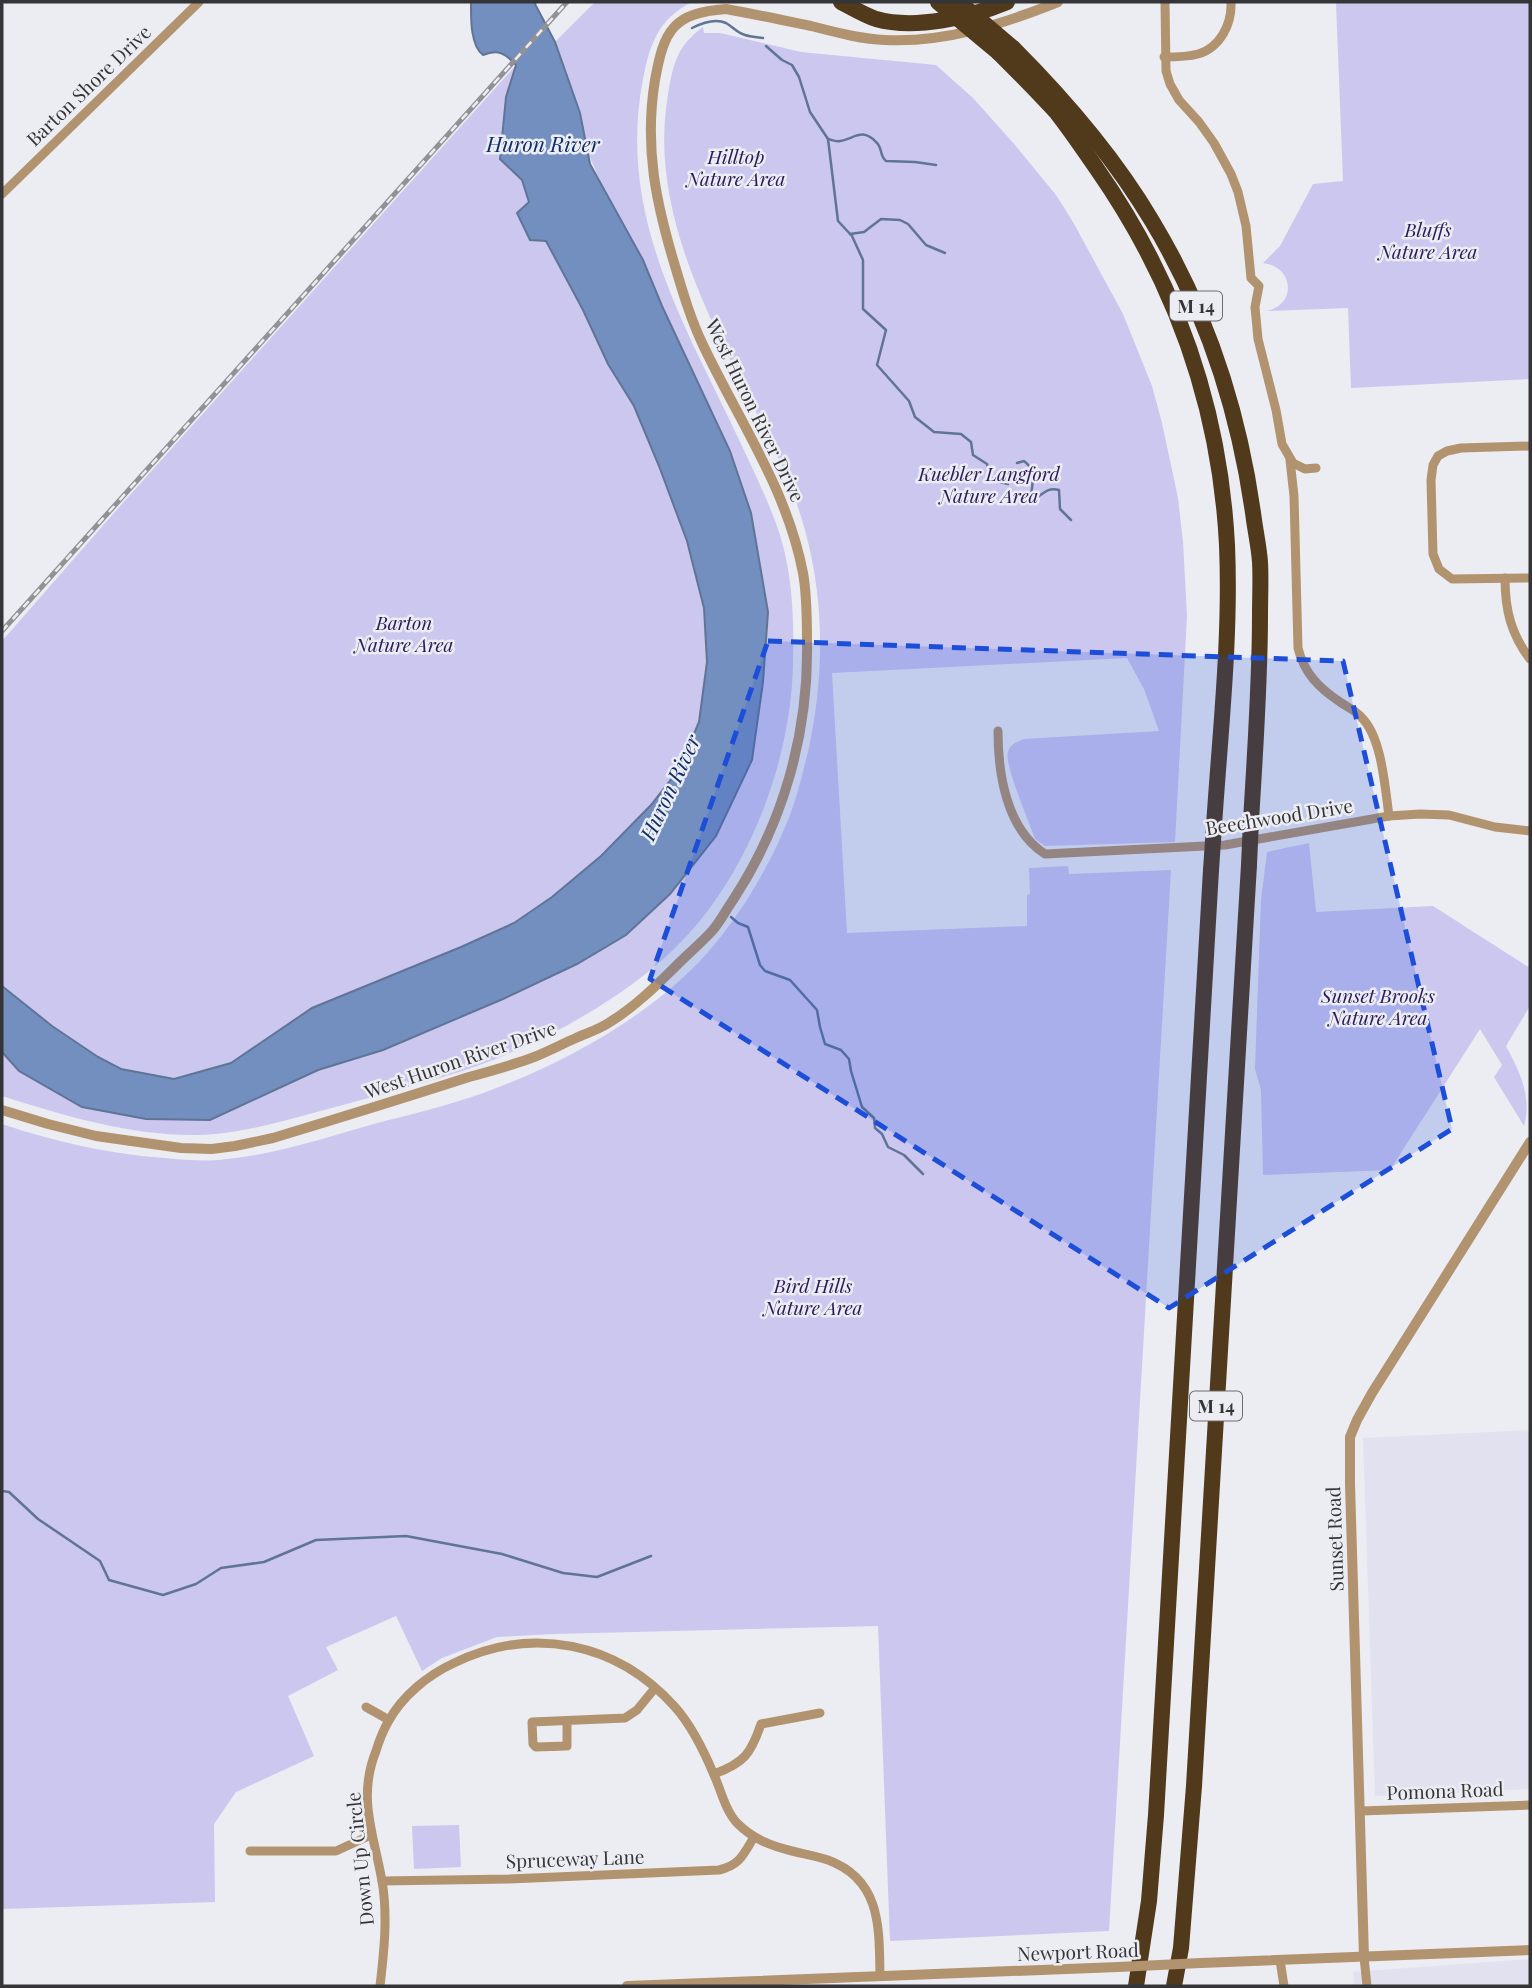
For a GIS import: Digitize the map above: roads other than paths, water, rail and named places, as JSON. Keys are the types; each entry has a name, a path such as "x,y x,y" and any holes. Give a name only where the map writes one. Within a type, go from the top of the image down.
{"highway":[{"path":"842,2 876,19 899,22 965,16 1007,2"},
{"name":"M 14","path":"938,2 1005,50 1063,101 1110,160 1166,243 1215,353 1235,418 1250,486 1260,561 1260,661 1194,1786 1181,1948 1174,1986"},
{"name":"M 14","path":"959,2 1005,50 1058,114 1129,216 1159,273 1195,366 1209,412 1227,545 1226,630 1156,1815 1149,1901 1136,1986"}],"street":[{"name":"Barton Shore Drive","path":"2,194 199,2"},
{"name":"West Huron River Drive","path":"2,1110 96,1136 181,1148 212,1149 273,1138 534,1057 609,1023 650,992 713,930 760,856 785,796 796,752 808,679 807,609 804,576 793,531 768,470 702,344 686,303 660,217 650,161 650,131 660,52 673,27 688,16 704,11 726,9 857,37 909,40 943,37 978,29 1058,2"},
{"path":"1165,2 1164,57 1170,84 1225,160 1238,192 1246,226 1251,278 1259,286 1255,307 1258,340 1282,444 1290,460 1294,496 1298,649 1308,673 1319,686 1362,716 1371,730 1389,816"},
{"path":"1164,57 1200,54 1210,48 1225,33 1230,20 1231,2"},
{"path":"1530,446 1461,448 1447,451 1438,456 1433,465 1431,480 1433,554 1439,569 1452,579 1530,578"},
{"path":"1290,460 1305,469 1316,468"},
{"path":"1505,578 1511,627 1530,659"},
{"name":"Beechwood Drive","path":"998,730 1002,784 1019,827 1033,846 1045,854 1224,845 1389,816 1449,814 1495,827 1530,831"},
{"name":"Sunset Road","path":"1367,1986 1364,1957 1350,1437 1373,1393 1530,1142"},
{"name":"Down Up Circle","path":"380,1986 384,1925 382,1881 371,1835 367,1796 374,1755 389,1720 412,1690 439,1670 469,1656 503,1645 535,1642 599,1653 623,1665 655,1688 675,1707 690,1727 735,1821 754,1837 773,1846 828,1860 846,1869 863,1884 873,1903 878,1926 880,1976"},
{"path":"567,1721 567,1746 536,1747 533,1744 532,1722 625,1718 637,1710 655,1688"},
{"path":"366,1707 389,1720"},
{"path":"714,1773 733,1767 744,1757 754,1745 761,1724 820,1713"},
{"name":"Pomona Road","path":"1360,1811 1530,1805"},
{"path":"250,1851 336,1851 371,1835"},
{"name":"Spruceway Lane","path":"382,1881 509,1879 719,1870 734,1866 754,1837"},
{"name":"Newport Road","path":"628,1986 829,1982 880,1976 1530,1950"},
{"path":"1280,1960 1284,1986"}],"water":[{"name":"Huron River","path":"471,2 536,2 555,42 580,113 590,164 643,260 730,451 751,513 768,612 763,682 752,760 716,836 670,894 626,935 577,964 383,1050 318,1070 210,1120 146,1119 82,1107 19,1071 2,1052 2,986 52,1026 121,1069 174,1079 231,1063 312,1008 514,923 552,897 601,856 651,805 679,769 699,722 707,662 704,608 687,541 634,406 608,364 546,241 530,240 517,213 529,202 522,180 500,159 506,97 516,65 501,53 483,55 479,50 472,30"}],"waterway":[{"path":"692,28 717,21 726,23 742,34 763,38"},
{"path":"766,46 792,65 799,77 810,112 828,139 838,221 852,236 863,260 863,309 886,330 877,365 909,401 915,417 934,432 961,434 971,442 973,455 987,464 990,477 1008,484"},
{"path":"828,139 838,141 866,135 878,144 886,161 936,165"},
{"path":"850,234 864,232 881,219 900,220 908,224 926,245 945,253"},
{"path":"1017,463 1024,461 1030,468 1033,476 1031,495 1035,499 1049,490 1059,490 1060,509 1071,520"},
{"path":"731,917 748,927 760,965 765,971 790,980 817,1010 825,1044 841,1050 849,1059 862,1107 874,1118 875,1128 882,1134 888,1147 904,1155 923,1174"},
{"path":"2,1491 9,1492 38,1519 100,1561 109,1580 163,1595 196,1584 221,1568 264,1562 316,1540 406,1536 502,1554 563,1573 597,1577 651,1556"}],"railway":[{"path":"2,631 567,2"}],"park label":[{"name":"Hilltop Nature Area","path":"736,167"},
{"name":"Bluffs Nature Area","path":"1428,240"},
{"name":"Kuebler Langford Nature Area","path":"989,484"},
{"name":"Barton Nature Area","path":"404,633"},
{"name":"Sunset Brooks Nature Area","path":"1378,1006"},
{"name":"Bird Hills Nature Area","path":"813,1296"}]}
